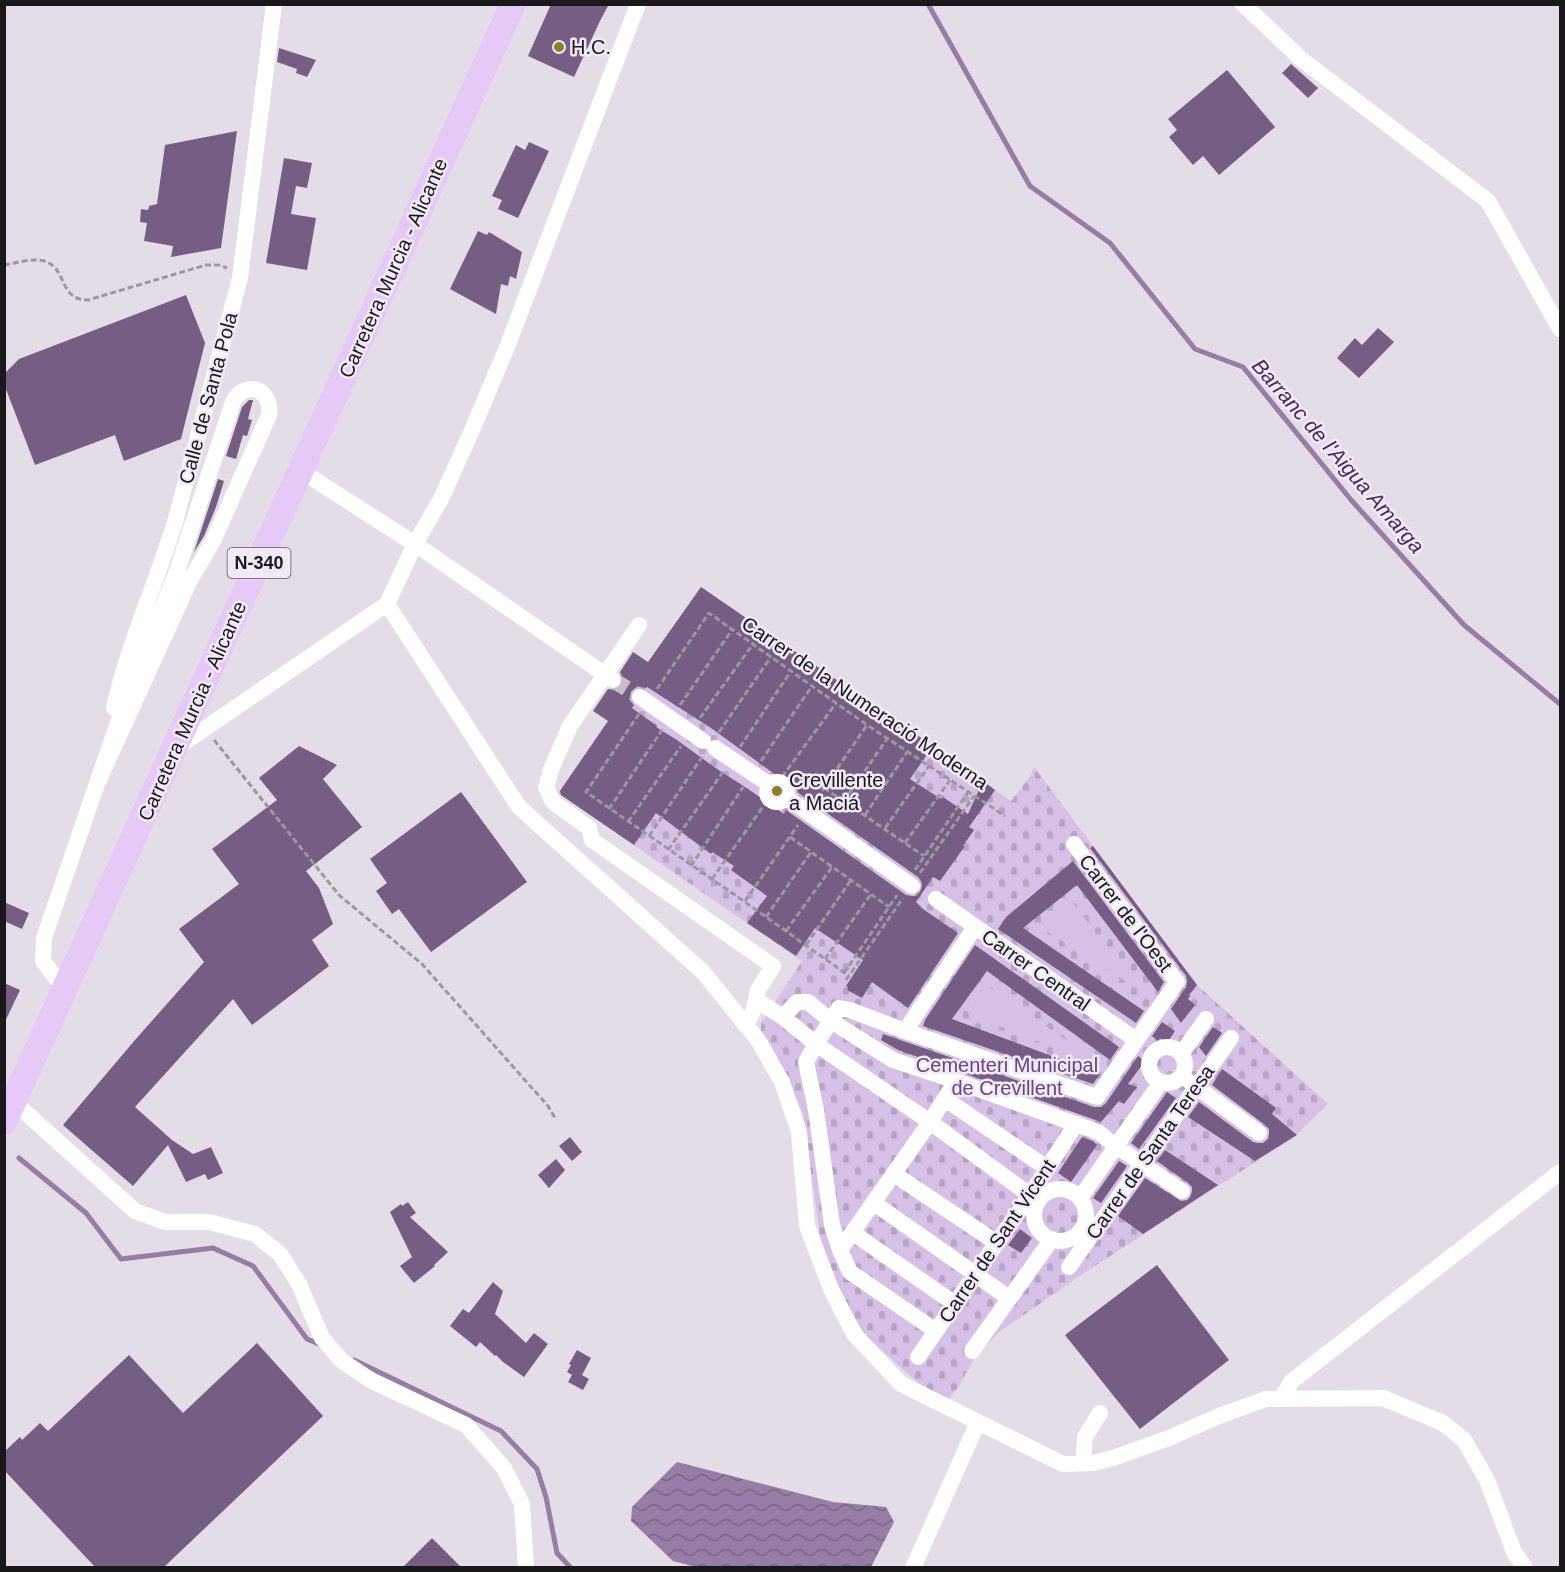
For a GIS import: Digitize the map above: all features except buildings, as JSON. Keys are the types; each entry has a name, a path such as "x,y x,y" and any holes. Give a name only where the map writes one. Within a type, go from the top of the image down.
{"highway":[{"name":"Carretera Murcia - Alicante","path":"9,1112 513,4"}],"street":[{"name":"Calle de Santa Pola","path":"98,782 120,679 176,522 240,278 274,4"},
{"path":"174,749 387,604 415,544 442,497 473,428 638,4"},
{"path":"1243,4 1301,59 1488,201 1560,329"},
{"path":"65,990 43,961 44,938 126,699 177,571 233,402 241,392 254,389 266,396 270,408 269,415 213,541 189,582 98,782"},
{"path":"301,471 415,544 609,678"},
{"path":"387,604 519,807 703,972 758,1040 782,1082 799,1132 807,1226 831,1289 854,1334 901,1384 1063,1464 1093,1463 1113,1458 1266,1399 1383,1398 1443,1423 1464,1440 1487,1480 1514,1552 1525,1568"},
{"path":"639,625 609,678 570,726 546,787 553,802 589,828 592,840 772,966 758,990 754,1009 746,1025"},
{"path":"640,697 912,886"},
{"name":"Carrer de l'Oest","path":"1074,844 1177,982 1137,1040"},
{"name":"Carrer Central","path":"936,899 1137,1040"},
{"path":"904,1031 975,927"},
{"path":"756,1000 783,1017 816,1044 930,1122 1034,1198 1034,1216 1041,1232 1052,1239 1064,1240 1089,1228 1086,1208 1080,1198 1069,1190 1061,1188 1052,1190 1034,1198"},
{"path":"783,1017 797,1002 808,1002 831,1021 893,1060 1098,1132 1182,1191"},
{"path":"936,1331 850,1272 832,1225 807,1062 839,1008 1097,1097 1137,1040"},
{"path":"1181,1054 1206,1019"},
{"name":"Carrer de Santa Teresa","path":"1069,1267 1089,1228 1142,1163 1232,1038"},
{"path":"1165,1047 1181,1054 1185,1065 1182,1076 1172,1082 1161,1082 1156,1079 1149,1069 1154,1053 1165,1047"},
{"path":"1182,1076 1259,1133"},
{"path":"840,1250 956,1081"},
{"path":"1080,1198 1161,1082"},
{"path":"945,1099 1047,1168"},
{"path":"9,1112 135,1211 165,1222 209,1222 255,1234 280,1254 299,1284 322,1338 342,1360 372,1381 466,1425 504,1468 522,1504 526,1568"},
{"name":"Carrer de Sant Vicent","path":"918,1357 997,1244 1034,1198 1047,1168 1076,1124"},
{"path":"1281,1399 1292,1381 1560,1172"},
{"path":"894,1174 997,1244"},
{"path":"874,1203 1010,1298"},
{"path":"853,1233 955,1304"},
{"path":"972,1351 1052,1239"},
{"path":"1083,1463 1085,1437 1100,1413"},
{"path":"913,1568 978,1422"}],"path":[{"path":"4,265 42,261 50,264 57,270 68,292 80,300 88,300 206,265 231,270 240,278"},
{"name":"Carrer de la Numeració Moderna","path":"709,613 887,739 1005,816"},
{"path":"649,836 771,657"},
{"path":"711,880 836,703"},
{"path":"205,729 339,895 422,964 540,1097 555,1118"},
{"path":"844,801 887,739"},
{"path":"865,815 907,752"},
{"path":"884,829 929,766"},
{"path":"905,843 950,780"},
{"path":"824,788 925,856"},
{"path":"586,792 849,976"},
{"path":"790,837 889,907"},
{"path":"766,917 811,852"},
{"path":"786,931 832,867"},
{"path":"806,946 851,880"},
{"path":"825,959 871,894"}],"green space":[{"name":"Cementeri Municipal de Crevillent","path":"701,587 1011,801 1031,775 1034,767 1197,985 1328,1104 1294,1137 1087,1271 999,1332 975,1357 959,1386 948,1400 925,1389 865,1335 839,1291 827,1260 820,1236 803,1113 771,1045 761,1031 761,1023 802,961 558,793"},
{"path":"1072,901 1136,988 1040,927"},
{"path":"986,985 1088,1055 1086,1061 967,1013"}],"water":[{"path":"677,1462 833,1502 886,1507 894,1522 871,1567 700,1568 673,1561 631,1521 632,1507"}],"waterway":[{"name":"Barranc de l'Aigua Amarga","path":"928,4 1030,186 1110,243 1195,349 1243,367 1352,501 1464,625 1560,704"},
{"path":"19,1158 86,1213 121,1259 213,1248 253,1266 307,1339 321,1345"},
{"path":"354,1360 501,1431 537,1469 546,1497 557,1553 571,1568"}],"tunnel":[{"path":"613,680 640,697"}],"place":[{"name":"H.C.","path":"559,47"},
{"name":"Crevillente a Maciá","path":"777,791"}]}
